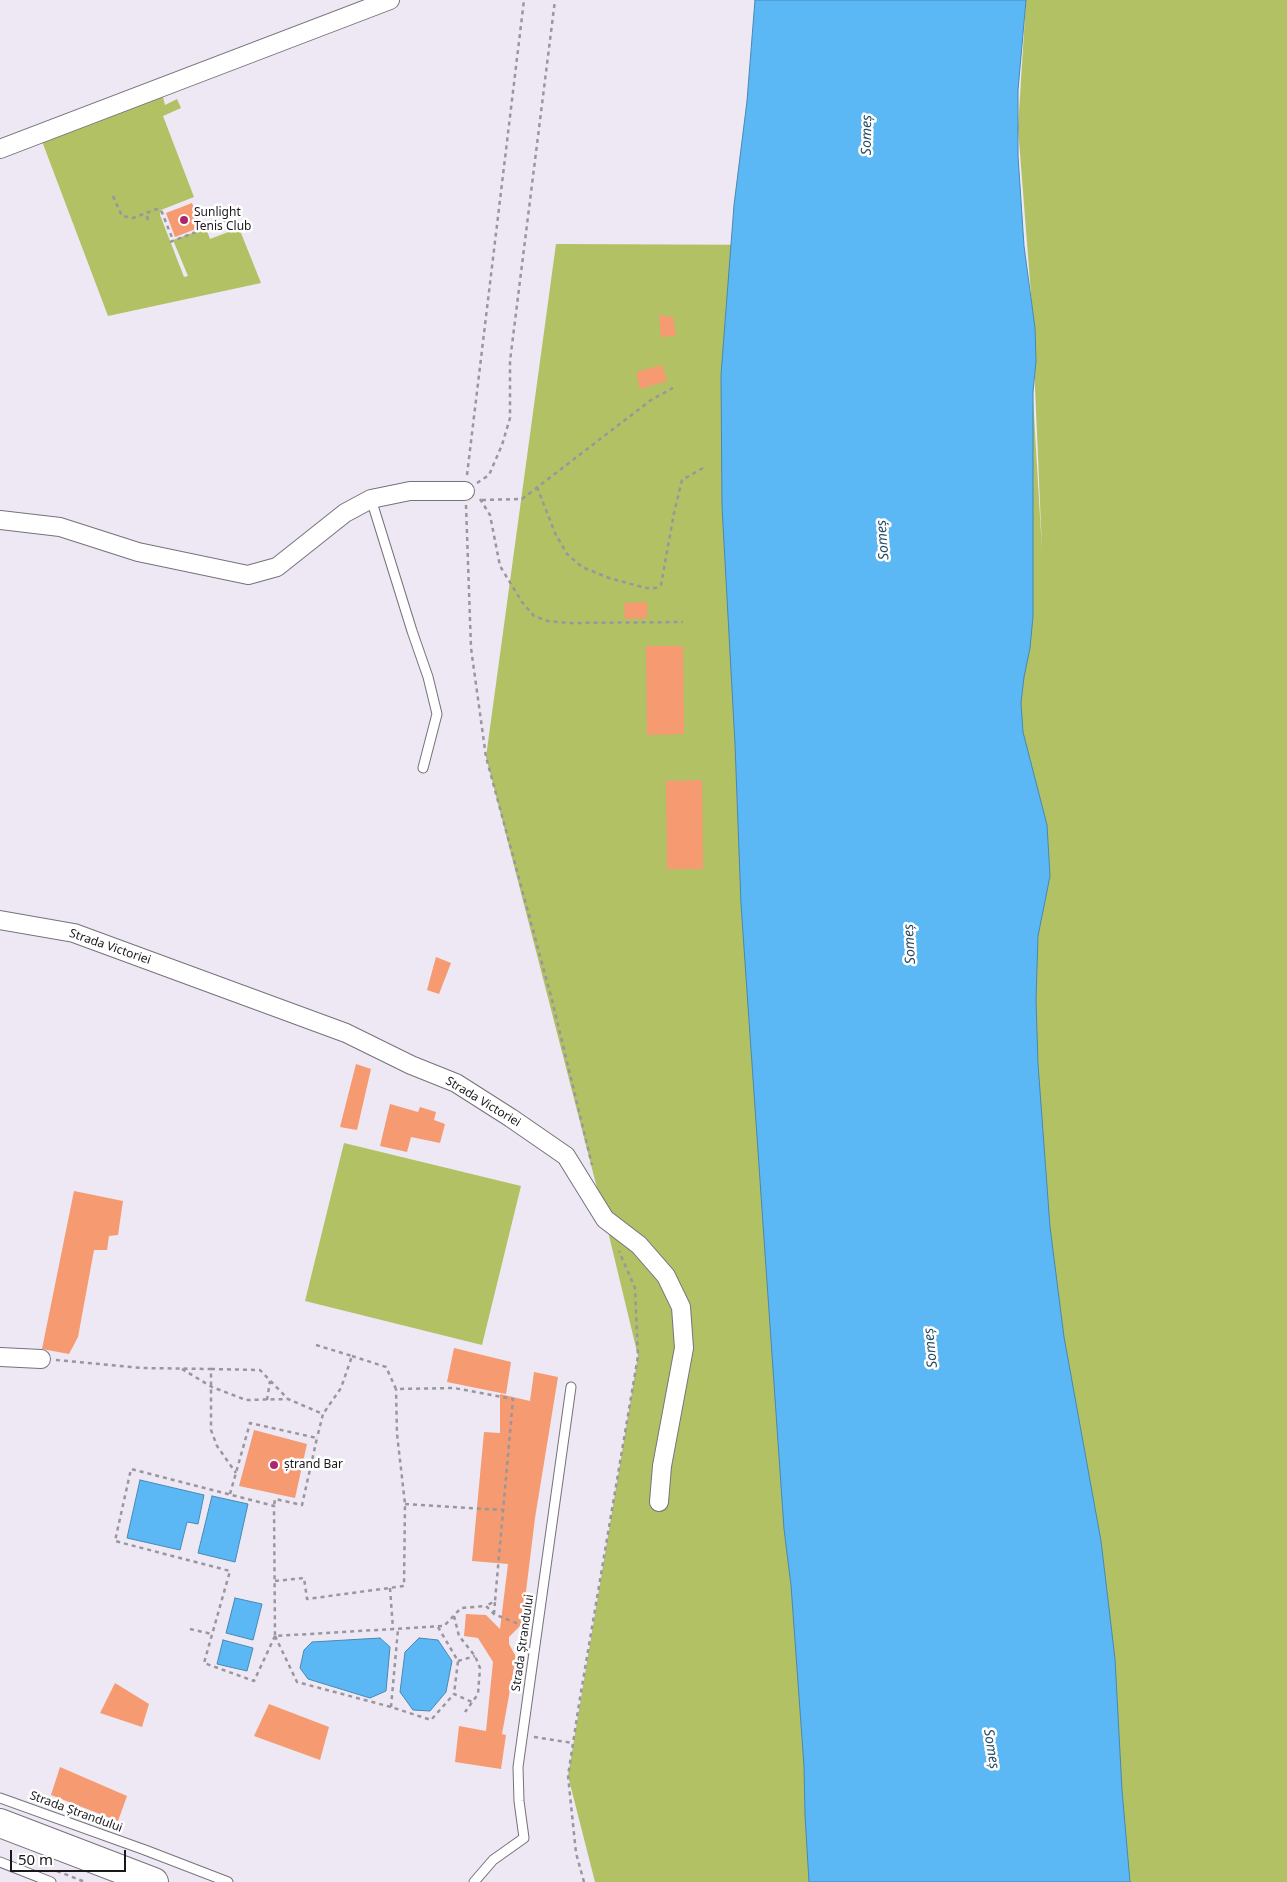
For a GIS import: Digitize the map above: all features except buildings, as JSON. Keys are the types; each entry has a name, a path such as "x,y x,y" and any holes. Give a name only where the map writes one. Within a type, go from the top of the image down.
{"main road":[{"path":"0,1822 154,1882"},
{"path":"0,1840 106,1882"}],"street":[{"path":"0,148 386,1"},
{"path":"0,520 60,527 138,552 248,575 277,567 345,514 371,499 410,491 465,491"},
{"name":"Strada Victoriei","path":"0,920 74,932 346,1033 411,1065 456,1083 566,1156 605,1219 639,1245 666,1276 681,1307 684,1348 662,1466 659,1502"},
{"path":"0,1357 41,1359"}],"lane":[{"path":"371,499 428,677 437,714 423,768"},
{"name":"Strada Ștrandului","path":"474,1882 493,1860 524,1838 519,1801 518,1767 571,1387"},
{"name":"Strada Ștrandului","path":"0,1798 228,1882"},
{"path":"0,1862 51,1882"}],"path":[{"path":"524,0 465,491 471,648 486,757 552,1000 594,1171"},
{"path":"465,491 488,475 502,445 510,418 510,361 555,0"},
{"path":"114,196 122,216 133,218 157,209 161,210 172,241 227,220"},
{"path":"146,213 148,220"},
{"path":"465,491 482,500 522,499 652,400 673,388"},
{"path":"537,487 566,554 582,567 609,578 646,588 656,588 661,585 682,480 703,468"},
{"path":"482,500 490,515 500,566 522,602 534,616 548,621 568,623 683,622"},
{"path":"584,1882 576,1853 568,1776 638,1356 634,1288 605,1219"},
{"path":"275,1581 304,1578 307,1599 404,1586 405,1504 397,1434 396,1389 386,1367 316,1346"},
{"path":"274,1506 131,1469 116,1541 230,1571 204,1663 254,1681 275,1636 275,1499 302,1505 323,1414 341,1388 352,1356"},
{"path":"41,1359 142,1368 260,1370 288,1399 323,1414"},
{"path":"182,1369 212,1387 246,1400 288,1399"},
{"path":"211,1369 211,1430 218,1446 236,1473"},
{"path":"267,1400 270,1380"},
{"path":"396,1389 454,1388 513,1399 494,1614"},
{"path":"230,1494 250,1423 317,1438"},
{"path":"405,1504 503,1510"},
{"path":"390,1588 393,1629"},
{"path":"275,1636 444,1626 461,1608 486,1606 495,1601"},
{"path":"486,1606 494,1614 537,1631"},
{"path":"454,1616 459,1636 475,1656 480,1668 478,1694 464,1712"},
{"path":"275,1636 297,1682 391,1707 431,1720 454,1694 458,1661 438,1626"},
{"path":"190,1629 212,1634"},
{"path":"391,1707 398,1629"},
{"path":"458,1661 475,1656"},
{"path":"454,1694 472,1702"},
{"path":"523,1735 573,1743"}],"green space":[{"path":"1026,0 1287,0 1287,1882 595,1882 568,1776 638,1356 605,1219 486,757 556,244 1024,246 1042,550 1031,294 1018,128"},
{"path":"162,93 165,105 177,99 181,108 163,116 194,197 161,210 160,215 184,277 188,276 173,240 206,228 210,239 239,228 261,283 108,316 40,136"},
{"path":"344,1143 521,1186 482,1345 305,1301"}],"water":[{"name":"Someș","path":"755,0 1026,0 1018,90 1018,156 1024,246 1035,328 1036,361 1033,392 1033,616 1021,703 1023,732 1047,825 1050,876 1038,936 1036,1000 1038,1064 1050,1227 1064,1337 1101,1541 1115,1659 1122,1790 1130,1882 809,1882 804,1766 791,1585 784,1529 741,904 735,744 722,506 721,375 734,205 747,101"},
{"path":"140,1480 204,1495 198,1524 187,1522 180,1550 127,1538"},
{"path":"212,1496 248,1504 235,1562 198,1553"},
{"path":"235,1598 262,1604 253,1640 226,1633"},
{"path":"380,1638 390,1647 386,1691 370,1698 308,1679 300,1668 304,1650 312,1642"},
{"path":"419,1638 438,1640 452,1661 446,1692 430,1711 413,1710 400,1692 405,1652"},
{"path":"223,1640 253,1648 247,1671 217,1664"}],"place":[{"name":"Sunlight Tenis Club","path":"184,220"},
{"name":"ștrand Bar","path":"274,1465"}]}
